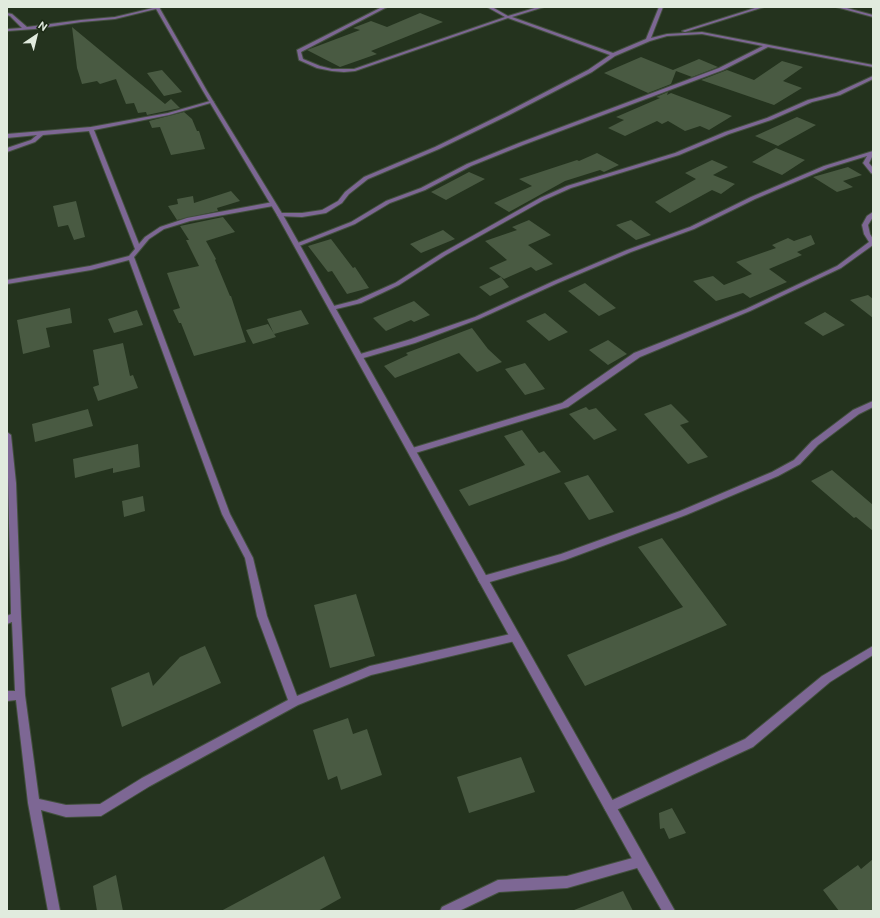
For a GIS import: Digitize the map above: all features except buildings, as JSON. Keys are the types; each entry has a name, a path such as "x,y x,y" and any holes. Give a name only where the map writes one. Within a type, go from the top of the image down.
{"street":[{"path":"385,7 299,51 301,60 326,68 344,71 355,70 508,17 542,7"},
{"path":"489,7 508,17 613,55"},
{"path":"648,40 661,7"},
{"path":"280,215 302,215 324,212 340,202 347,193 366,178 437,148 507,114 590,71 613,55 648,40 762,7"},
{"path":"838,7 873,16"},
{"path":"7,30 115,18 157,8 280,215 640,862 669,911"},
{"path":"7,14 11,15 26,29"},
{"path":"692,28 702,33"},
{"path":"667,35 702,33 873,66"},
{"path":"297,245 353,224 388,202 423,189 470,165 521,144 721,69 768,45"},
{"path":"332,308 359,302 396,284 450,250 542,199 569,187 677,154 728,133 769,119 810,101 838,94 873,77"},
{"path":"7,136 91,129 169,114 212,102"},
{"path":"91,129 137,248"},
{"path":"7,150 33,142 43,132"},
{"path":"360,357 413,341 477,318 629,251 692,228 752,198 801,177 826,167 872,154"},
{"path":"872,154 866,163 873,172"},
{"path":"7,282 91,268 131,257 137,248 147,238 162,228 189,220 273,204"},
{"path":"412,451 565,405 637,355 748,310 839,267 873,243 867,234 865,225 869,217 873,214"},
{"path":"131,257 226,514 249,558 262,616 294,702"},
{"path":"483,580 562,557 683,513 775,474 797,462 815,443 856,412 873,404"},
{"path":"7,435 12,483 11,618 34,803 54,911"},
{"path":"34,803 66,811 101,810 146,782 294,702 370,671 515,637"},
{"path":"610,807 748,743 826,678 873,650"},
{"path":"7,696 20,695"},
{"path":"446,911 498,886 567,882 640,862"}]}
